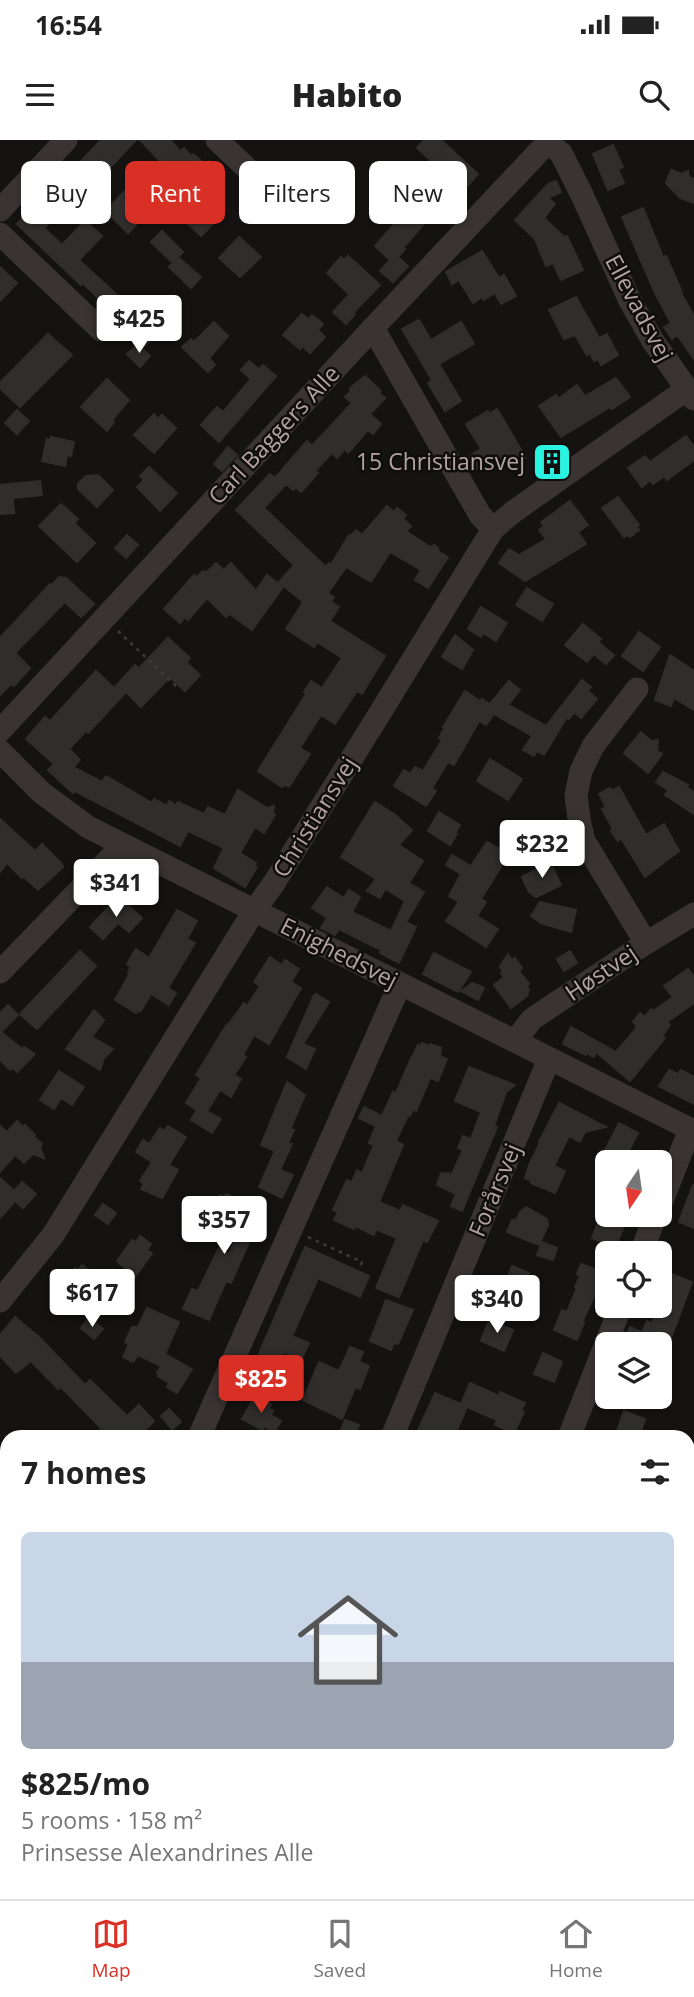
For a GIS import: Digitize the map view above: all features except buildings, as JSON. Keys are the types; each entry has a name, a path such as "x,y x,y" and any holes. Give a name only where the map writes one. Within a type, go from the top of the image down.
{"street":[{"path":"0,210 66,140"},
{"path":"217,140 239,161"},
{"name":"Carl Baggers Alle","path":"0,731 547,142"},
{"name":"Ellevadsvej","path":"547,142 561,153 630,301 653,341 690,394"},
{"path":"0,234 101,330"},
{"path":"373,328 480,515 493,529"},
{"name":"Christiansvej","path":"0,1301 53,1234 493,529 690,394"},
{"path":"637,689 593,746 581,771 576,795 584,841 646,943"},
{"name":"Enighedsvej","path":"0,751 42,793 88,827 692,1130"},
{"path":"0,972 123,845"},
{"name":"Høstvej","path":"515,1041 532,1020 694,914"},
{"path":"202,1430 400,984"},
{"name":"Forårsvej","path":"395,1430 549,1059"},
{"path":"672,1178 692,1130"},
{"path":"572,1430 616,1318"}],"path":[{"path":"105,618 177,687"},
{"path":"291,1230 362,1262 359,1268"}],"place":[{"name":"15 Christiansvej","path":"552,462"}]}
